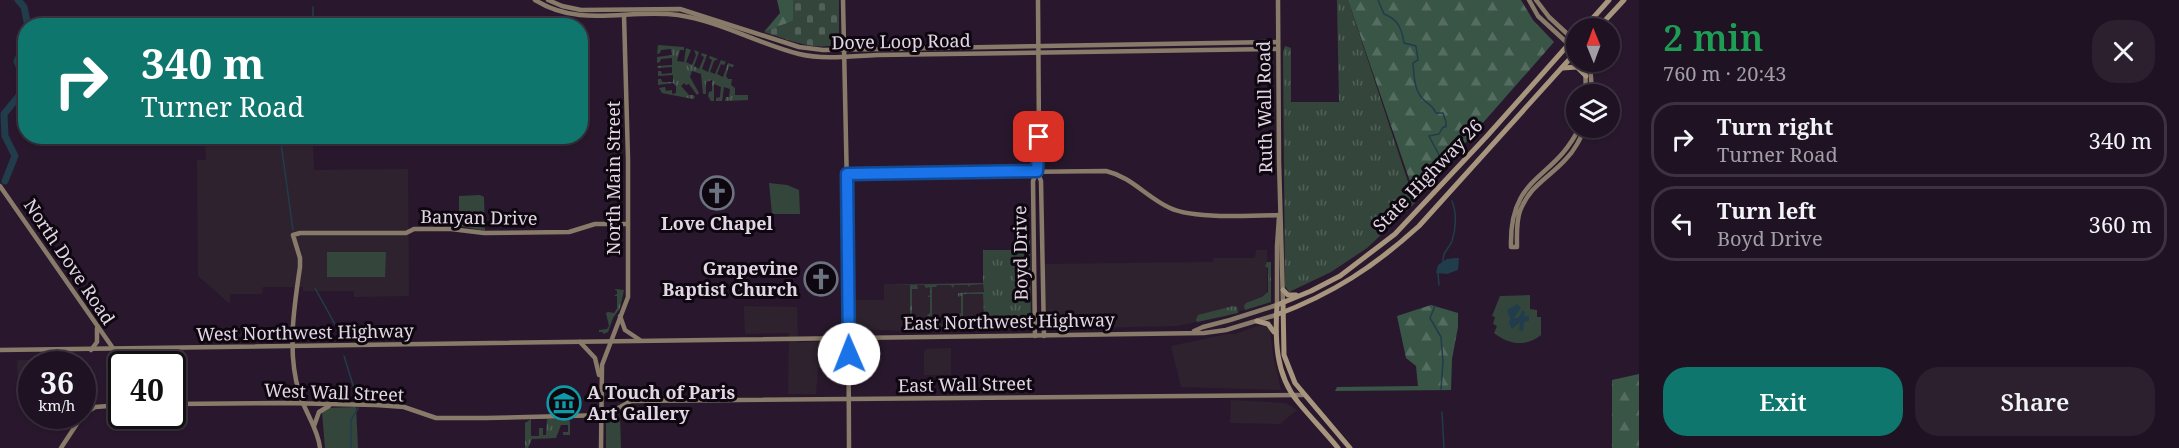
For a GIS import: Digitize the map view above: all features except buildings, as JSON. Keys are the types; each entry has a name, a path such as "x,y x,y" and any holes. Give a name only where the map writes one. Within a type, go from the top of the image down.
{"main road":[{"path":"1593,18 1610,0"},
{"path":"1607,18 1624,0"},
{"name":"State Highway 26","path":"1277,305 1340,276 1388,240 1414,216 1566,50"},
{"name":"State Highway 26","path":"1276,315 1302,306 1355,277 1386,255 1419,226 1566,63"},
{"path":"1562,68 1577,67 1586,76"},
{"path":"1464,161 1472,168"},
{"path":"1283,290 1288,295 1304,294"},
{"path":"1283,302 1284,356 1295,383 1350,448"},
{"path":"1277,305 1275,334 1281,372 1293,395 1338,448"},
{"path":"1284,324 1289,315 1302,306"},
{"path":"1257,321 1270,325 1275,334"}],"street":[{"name":"Dove Loop Road","path":"535,0 554,10 574,16 680,9 799,47 844,53 1113,48 1278,42"},
{"name":"Dove Loop Road","path":"548,0 581,10 624,13"},
{"path":"843,0 849,448"},
{"name":"Boyd Drive","path":"1035,336 1033,181 1037,171 1038,0"},
{"name":"Ruth Wall Road","path":"1277,305 1277,246 1280,214 1278,0"},
{"path":"1529,0 1538,16 1566,35"},
{"path":"1536,0 1566,33"},
{"name":"North Main Street","path":"600,378 609,342 628,297 628,159 624,13"},
{"path":"1204,50 1205,44"},
{"name":"Dove Loop Road","path":"1113,48 1278,49"},
{"path":"1586,72 1586,84"},
{"path":"1574,138 1563,154 1521,194 1513,219 1514,248 1520,212 1526,197 1545,176 1566,159 1580,138"},
{"path":"847,174 1077,170 1115,173 1137,185 1165,206 1193,214 1280,214"},
{"name":"Boyd Drive","path":"1037,171 1041,181 1044,336"},
{"name":"North Dove Road","path":"0,186 115,351"},
{"name":"Ruth Wall Road","path":"1280,214 1283,302"},
{"name":"Banyan Drive","path":"293,347 293,322 300,267 298,248 293,235 300,233 406,233 414,229 451,228 484,233 569,232 595,224 628,224"},
{"path":"1034,224 1042,227"},
{"path":"1034,231 1042,227"},
{"name":"East Northwest Highway","path":"1194,332 1203,327 1277,305"},
{"name":"East Northwest Highway","path":"609,342 1204,333 1226,330 1276,315"},
{"path":"620,316 625,330 642,341"},
{"path":"91,350 98,337 96,326"},
{"path":"580,342 595,358 600,378 601,448"},
{"name":"West Northwest Highway","path":"0,350 115,351 609,342"},
{"path":"293,347 294,371 302,404 314,426 320,448"},
{"name":"East Wall Street","path":"601,415 606,415 627,402 1303,395"},
{"name":"West Wall Street","path":"186,404 404,407 436,418 601,415"},
{"path":"314,426 319,412 331,405"},
{"path":"61,448 73,429"}],"shaded area":[{"path":"205,144 313,144 314,170 408,169 409,296 354,297 354,291 303,291 303,287 263,287 262,294 230,294 230,304 198,276 197,160 206,160"},
{"path":"1256,250 1267,250 1267,302 1223,317 1176,326 1044,329 1043,264 1213,262 1214,258 1255,258"},
{"path":"983,283 987,328 906,331 853,329 852,300 884,300 884,284"},
{"path":"744,306 797,307 798,342 840,342 841,367 818,368 816,394 788,394 789,333 745,334"},
{"path":"1258,326 1265,326 1270,330 1281,390 1181,387 1171,346 1235,334"},
{"path":"951,348 951,375 924,375 924,351 926,349"},
{"path":"1231,400 1286,403 1297,410 1280,424 1230,423"}],"green space":[{"path":"777,0 793,0 793,21 764,32 780,13"},
{"path":"793,0 839,0 839,43 830,46 812,46 764,32 793,21"},
{"path":"1337,0 1348,0 1415,203 1367,248 1331,272 1289,292 1285,286 1283,52 1285,46 1291,48 1291,102 1339,102"},
{"path":"1348,0 1521,0 1533,20 1554,42 1416,199"},
{"path":"658,45 684,47 684,50 680,50 677,61 684,62 686,48 691,50 686,62 692,65 696,55 694,50 699,52 694,66 699,69 704,57 702,53 707,55 702,69 708,72 712,60 710,56 718,59 714,61 710,72 715,74 721,60 726,62 724,65 721,64 717,74 723,77 728,63 734,65 729,66 726,76 732,79 731,85 735,88 735,95 748,95 748,100 725,101 726,97 729,97 730,89 724,87 722,101 716,101 716,98 720,97 721,87 714,84 714,101 711,101 708,96 712,91 712,80 706,82 706,94 703,94 701,74 692,71 690,77 699,93 697,95 689,84 684,83 681,86 689,95 695,97 693,99 662,93 659,88 665,87 666,91 672,90 672,94 676,93 676,86 673,83 658,85 658,79 662,82 673,82 673,75 658,76 658,71 662,74 672,73 672,67 658,68 657,66 672,65 672,58 661,59 657,63 657,57 672,55 671,49 661,50 657,54"},
{"path":"769,183 787,185 799,190 800,214 772,214"},
{"path":"480,195 484,197 485,231 459,226 459,196"},
{"path":"1030,234 1031,326 1027,330 987,328 987,318 980,317 984,315 983,294 963,294 963,317 958,317 961,313 961,296 958,297 958,293 984,292 983,284 969,287 968,285 954,285 953,288 951,285 932,287 932,316 928,317 930,297 927,297 930,295 930,287 917,285 918,289 912,289 912,316 910,318 910,285 892,285 983,283 983,250 1028,250 1029,239 1026,237"},
{"path":"327,252 386,252 385,277 327,277"},
{"path":"1267,262 1271,262 1271,302 1245,310 1246,303 1268,292 1268,268 1265,266"},
{"path":"614,289 624,290 620,308 608,332 603,334 599,330 607,329 609,326 606,313 614,313 617,309 617,296 614,296 617,291"},
{"path":"1530,295 1530,309 1537,310 1537,317 1541,317 1541,335 1535,339 1518,343 1506,340 1494,333 1497,326 1493,324 1495,317 1492,316 1500,296"},
{"path":"1431,305 1458,313 1458,327 1452,359 1451,390 1335,391 1337,387 1418,386 1416,366 1406,358 1397,316"},
{"path":"1237,307 1238,313 1197,322 1196,320 1198,315"},
{"path":"921,322 923,325 929,325 932,322 933,326 961,325 961,322 964,322 964,326 979,325 980,322 982,329 917,331 917,325"},
{"path":"1639,374 1639,448 1612,448 1612,380"},
{"path":"356,407 358,448 325,448 322,412 326,408"},
{"path":"620,416 621,448 606,448 606,423 608,419 609,423"},
{"path":"531,419 531,436 539,436 539,428 543,428 543,435 546,435 547,419 568,419 570,435 563,435 563,432 568,432 568,425 561,425 556,438 532,439 528,448 525,448 525,423"}],"water":[{"path":"1459,258 1458,270 1447,274 1436,273 1438,265 1447,259"},
{"path":"1517,304 1521,308 1514,318 1518,318 1523,310 1524,316 1529,316 1529,321 1523,322 1523,331 1519,330 1520,322 1512,329 1509,324 1510,318 1507,310"}],"waterway":[{"path":"18,0 24,7 26,18"},
{"path":"1378,0 1384,14 1398,25 1404,43 1416,46 1418,60 1413,63 1419,94 1436,113 1443,113 1446,127 1443,127 1439,134 1429,136 1439,155 1441,169"},
{"path":"313,7 313,18"},
{"path":"18,59 18,64"},
{"path":"5,181 15,156 5,136 4,114 18,97"},
{"path":"281,144 293,230"},
{"path":"1443,263 1454,231 1455,216 1452,201"},
{"path":"1438,273 1439,285"},
{"path":"315,288 343,339"},
{"path":"1435,306 1430,318 1441,337 1443,362 1441,389"},
{"path":"344,356 358,401"},
{"path":"351,448 351,420 358,408"},
{"path":"1442,412 1444,448"}],"place":[{"name":"Love Chapel","path":"717,193"},
{"name":"Grapevine Baptist Church","path":"821,279"},
{"name":"A Touch of Paris Art Gallery","path":"564,403"}],"route":[{"path":"849,354 847,174 1037,171 1039,137"}]}
